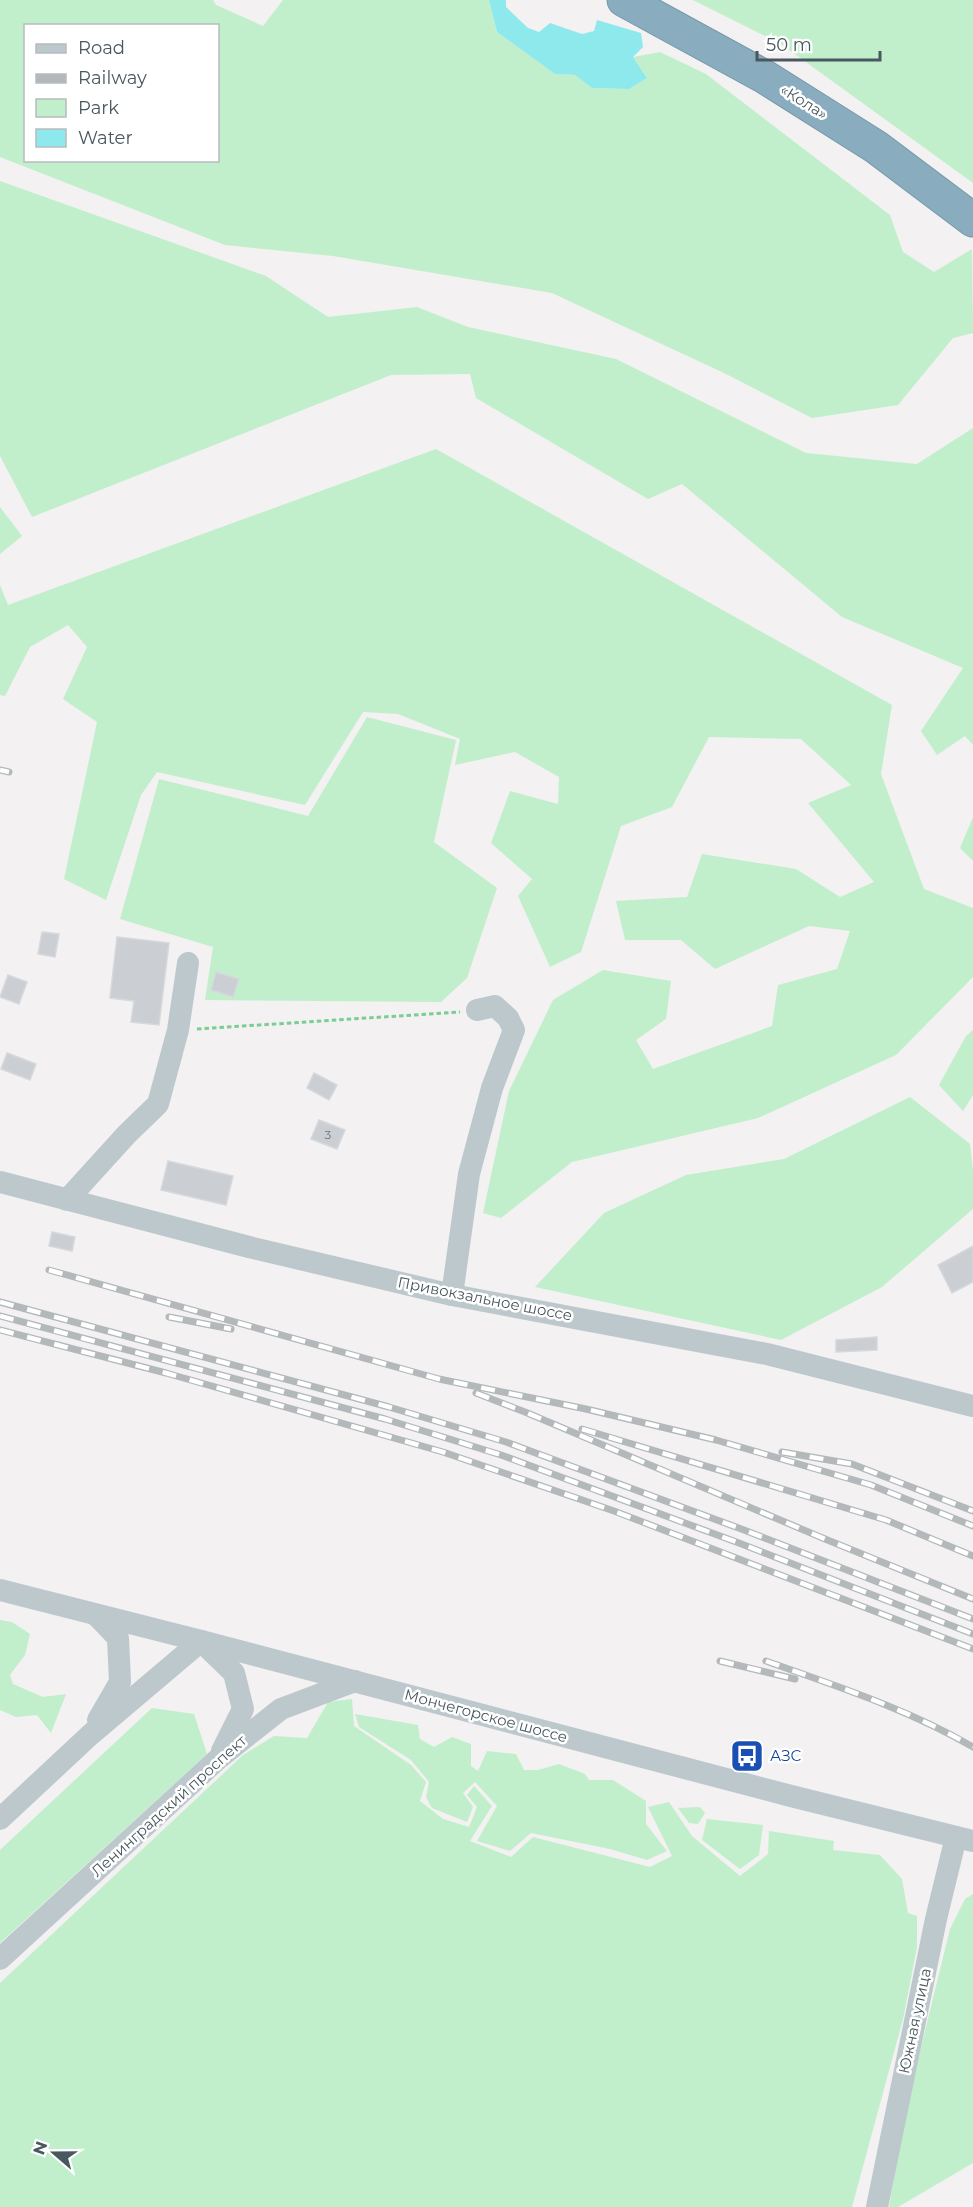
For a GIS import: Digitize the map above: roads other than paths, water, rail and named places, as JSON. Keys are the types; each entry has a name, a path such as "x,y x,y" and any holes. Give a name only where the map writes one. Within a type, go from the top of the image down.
{"highway":[{"name":"«Кола»","path":"624,0 765,77 866,141 973,220"}],"street":[{"path":"67,1200 127,1134 158,1104 178,1030 188,963"},
{"path":"452,1294 469,1174 492,1088 514,1030 508,1018 495,1006 477,1011"},
{"name":"Привокзальное шоссе","path":"0,1182 249,1247 452,1294 767,1354 973,1406"},
{"name":"Мончегорское шоссе","path":"0,1590 964,1839"},
{"path":"90,1735 120,1682 118,1638 97,1616"},
{"path":"0,1819 90,1735 201,1641 234,1673 243,1709 219,1758"},
{"name":"Ленинградский проспект","path":"0,1959 219,1758 281,1709 355,1681"},
{"name":"Южная улица","path":"877,2207 934,1930 964,1839"}],"water":[{"path":"489,0 506,0 506,7 528,28 539,32 550,23 582,34 594,31 597,20 641,33 643,47 633,57 647,78 629,89 592,88 575,75 555,74 497,32"}],"railway":[{"path":"0,770 9,772"},
{"path":"49,1270 439,1379 586,1409 716,1440 871,1485 973,1526"},
{"path":"0,1302 389,1407 506,1442 744,1530 973,1619"},
{"path":"0,1316 385,1419 501,1455 739,1543 973,1634"},
{"path":"169,1317 231,1329"},
{"path":"0,1330 166,1373 443,1452 614,1511 973,1649"},
{"path":"476,1393 973,1599"},
{"path":"582,1429 886,1520 973,1556"},
{"path":"782,1452 852,1464 973,1511"},
{"path":"720,1661 795,1679"},
{"path":"766,1661 897,1710 973,1747"}],"place":[{"name":"АЗС","path":"747,1756"}]}
